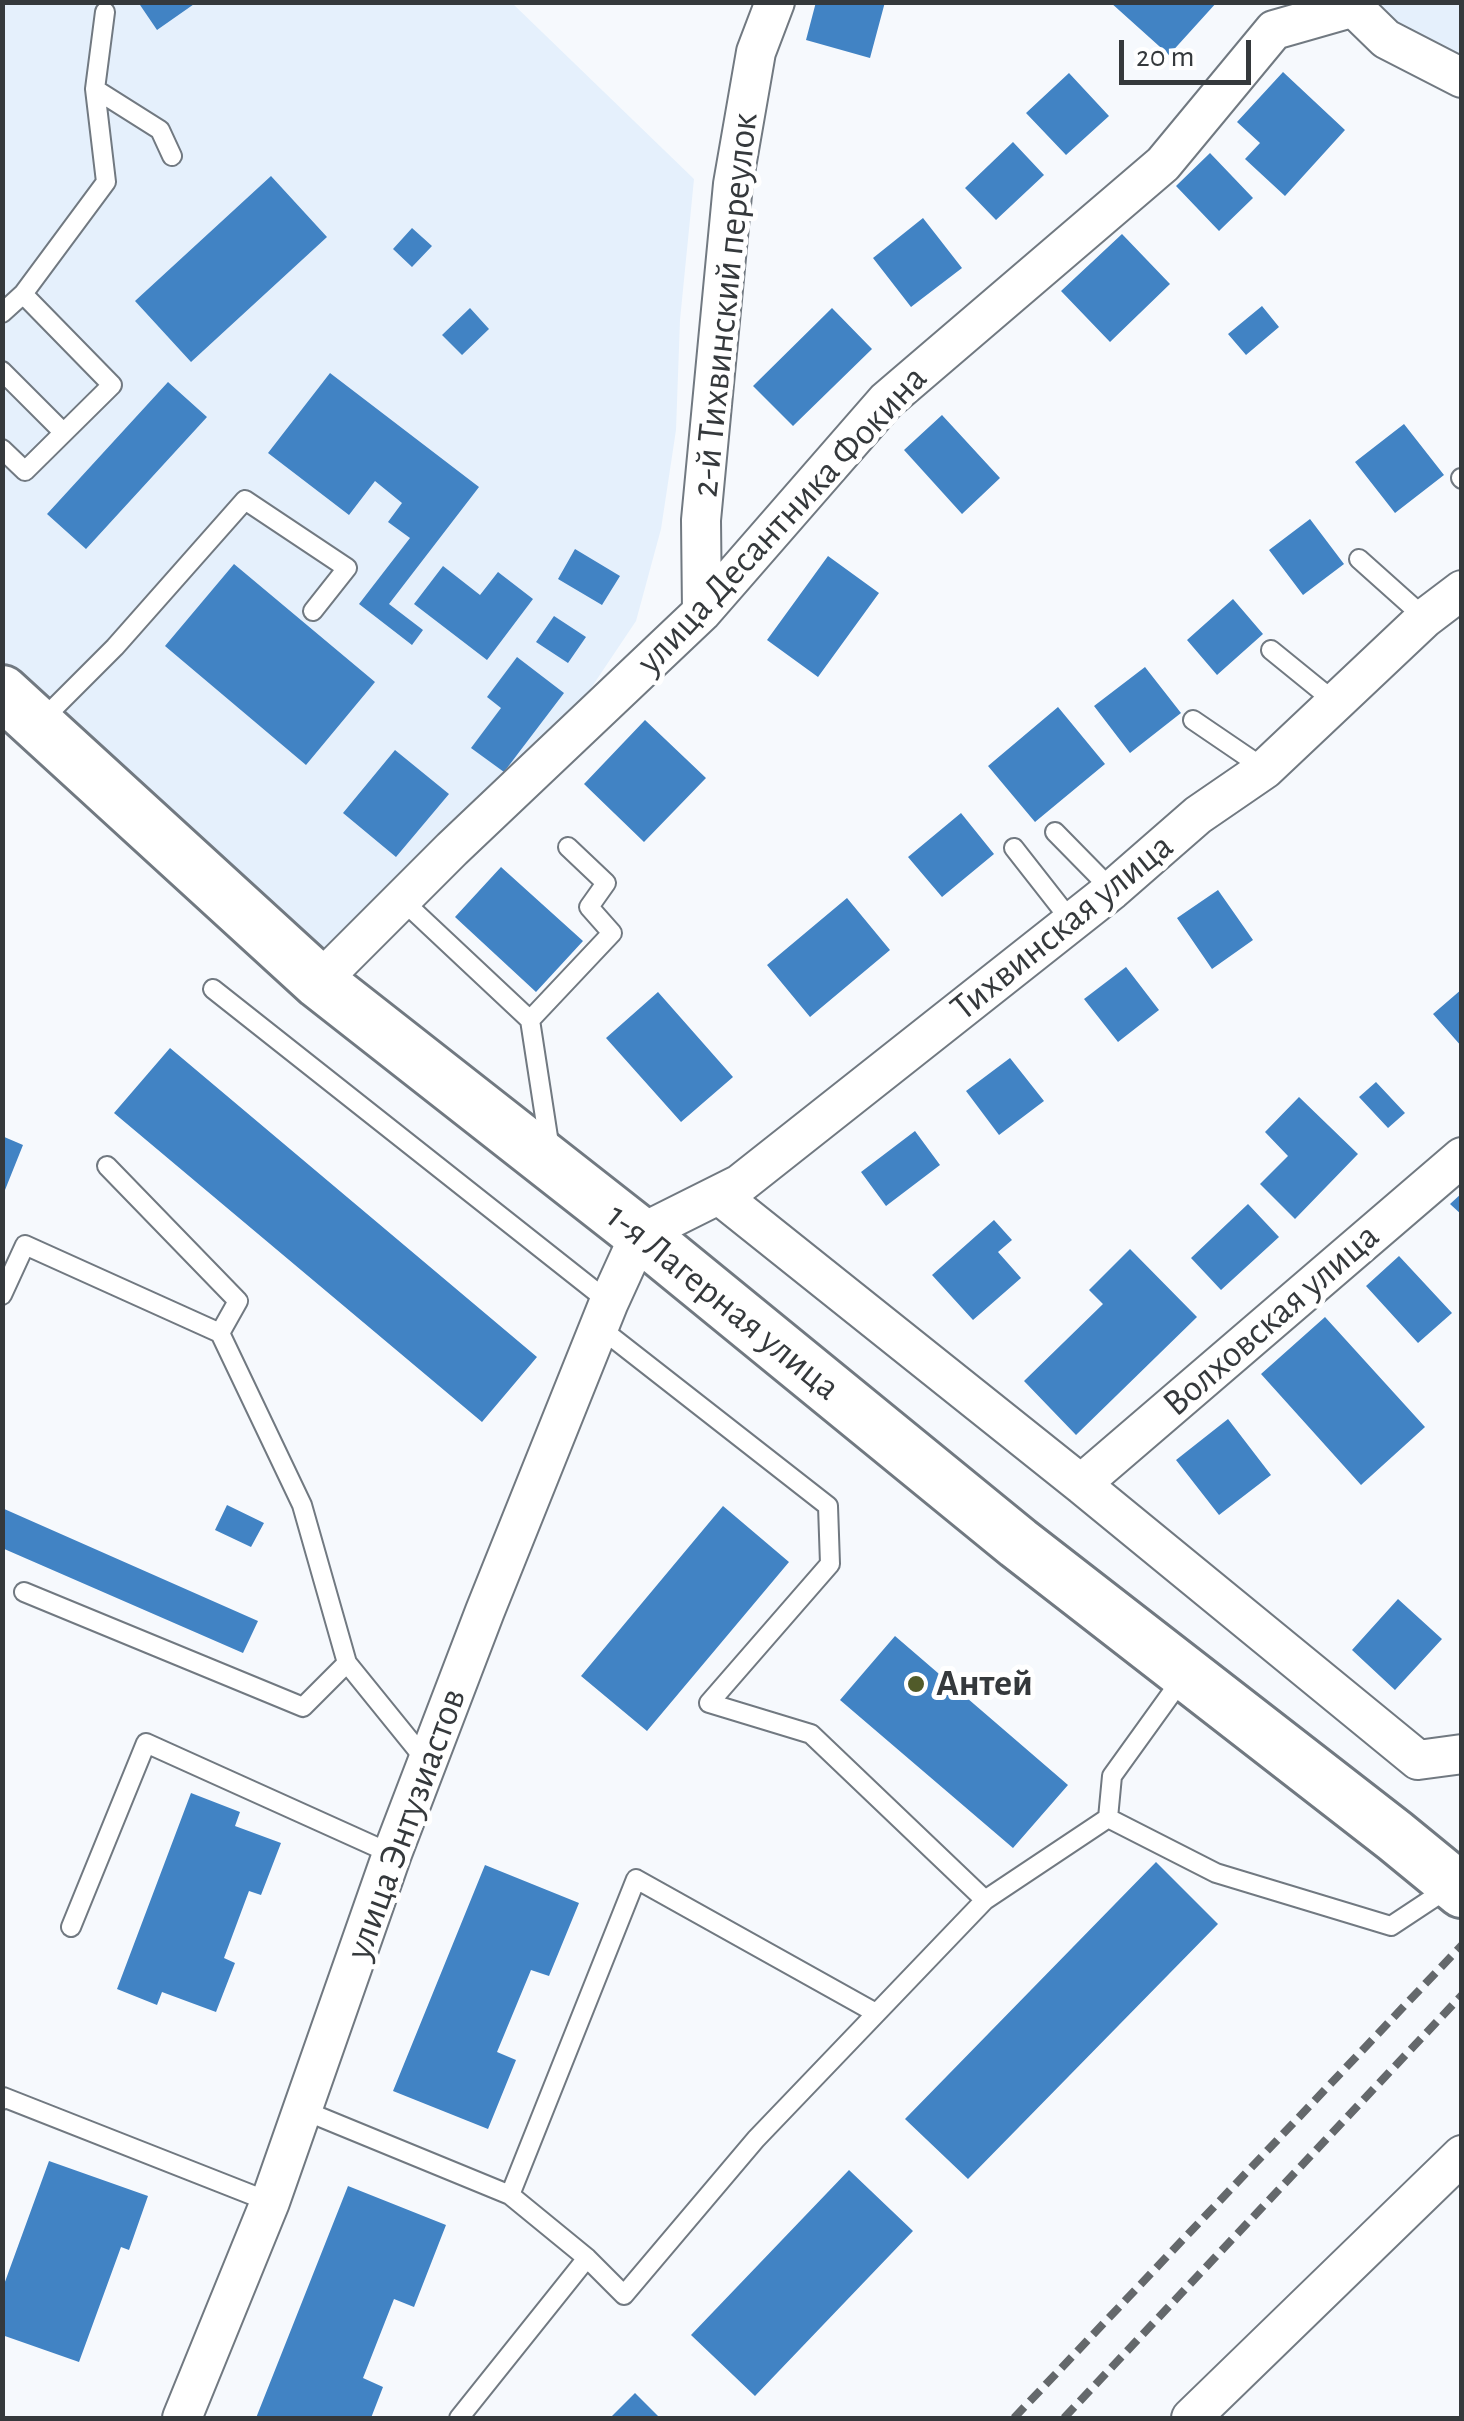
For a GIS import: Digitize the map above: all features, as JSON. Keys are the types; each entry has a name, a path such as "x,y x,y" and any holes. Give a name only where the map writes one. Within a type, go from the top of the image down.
{"main road":[{"name":"1-я Лагерная улица","path":"13,706 318,982 640,1234 1018,1543 1457,1888"}],"street":[{"name":"2-й Тихвинский переулок","path":"702,612 701,520 733,184 756,52 775,2"},
{"name":"улица Десантника Фокина","path":"318,982 702,612 886,401 1163,164 1274,30 1350,6"},
{"path":"1350,6 1386,39 1462,78"},
{"name":"Тихвинская улица","path":"640,1234 740,1184 1112,890 1198,815 1265,769 1425,618 1462,590"},
{"name":"Волховская улица","path":"1080,1484 1462,1157"},
{"path":"718,1195 1418,1760 1462,1754"},
{"name":"улица Энтузиастов","path":"182,2418 270,2202 392,1854 604,1314 640,1234"},
{"path":"1190,2418 1462,2155"}],"lane":[{"path":"2,313 23,294 106,182 95,88 104,12"},
{"path":"95,88 160,130 172,156"},
{"path":"2,449 25,470 112,386 23,294"},
{"path":"2,371 62,431"},
{"path":"13,706 115,647 245,500 347,568 313,612"},
{"path":"1359,559 1425,618"},
{"path":"1271,650 1336,702"},
{"path":"1193,720 1265,769"},
{"path":"1055,832 1112,890"},
{"path":"530,1020 612,933 589,908 606,883 568,847"},
{"path":"1014,848 1072,922"},
{"path":"402,899 530,1020 552,1166"},
{"path":"214,989 828,1506 830,1564 709,1703 810,1734 984,1900"},
{"path":"107,1166 238,1301 220,1333"},
{"path":"2,1295 24,1245 220,1333 302,1505 348,1662 428,1763"},
{"path":"24,1592 304,1706 348,1662"},
{"path":"1108,1818 1112,1776 1186,1673"},
{"path":"70,1927 146,1743 392,1854"},
{"path":"304,2110 510,2194 624,2295 756,2139 984,1900 1108,1818"},
{"path":"1108,1818 1216,1873 1391,1926 1457,1888"},
{"path":"510,2194 636,1878 876,2013"},
{"path":"2,2100 4,2097 270,2202"},
{"path":"458,2418 586,2258"}],"shaded area":[{"path":"2,3 512,3 694,179 680,320 676,430 661,529 636,621 581,703 333,956 3,664"},
{"path":"1348,3 1461,3 1461,55"}],"building":[{"path":"138,2 197,2 157,30"},
{"path":"816,2 885,2 870,58 806,40"},
{"path":"1110,2 1217,2 1169,55"},
{"path":"1283,72 1345,130 1285,196 1245,159 1260,143 1237,122"},
{"path":"1069,73 1109,116 1066,155 1026,113"},
{"path":"1013,142 1044,175 996,220 965,188"},
{"path":"1210,153 1253,198 1219,231 1176,186"},
{"path":"271,176 327,237 191,362 135,301"},
{"path":"923,218 962,268 911,307 873,258"},
{"path":"412,228 432,246 412,267 393,249"},
{"path":"1122,234 1170,284 1110,342 1061,291"},
{"path":"1262,306 1279,327 1246,355 1228,334"},
{"path":"470,308 489,329 462,355 442,335"},
{"path":"832,308 872,349 793,426 753,386"},
{"path":"330,373 479,487 389,604 423,630 412,645 359,604 410,538 388,522 402,503 375,481 349,515 268,453"},
{"path":"168,382 207,417 86,549 47,514"},
{"path":"942,415 1000,478 962,514 904,450"},
{"path":"1404,424 1444,475 1395,513 1355,462"},
{"path":"1310,519 1344,564 1303,595 1269,550"},
{"path":"575,549 620,576 602,605 558,579"},
{"path":"828,556 879,593 818,677 767,640"},
{"path":"234,564 375,682 306,765 165,646"},
{"path":"443,566 480,595 498,572 533,599 487,660 414,604"},
{"path":"1233,599 1263,634 1217,675 1187,640"},
{"path":"554,616 586,637 568,663 536,642"},
{"path":"517,657 564,693 504,772 471,748 501,708 487,697"},
{"path":"1145,667 1181,713 1130,753 1094,706"},
{"path":"1058,707 1105,764 1035,822 988,766"},
{"path":"645,720 706,778 644,842 584,784"},
{"path":"395,750 449,794 396,857 343,813"},
{"path":"961,813 994,854 942,897 908,857"},
{"path":"501,867 583,941 536,992 455,917"},
{"path":"1218,890 1253,940 1212,969 1177,918"},
{"path":"847,898 890,950 810,1017 767,965"},
{"path":"1126,967 1159,1010 1118,1042 1084,999"},
{"path":"1462,989 1462,1047 1433,1014"},
{"path":"658,992 733,1077 681,1122 606,1038"},
{"path":"170,1048 537,1357 482,1422 114,1113"},
{"path":"1010,1058 1044,1101 999,1135 966,1091"},
{"path":"1376,1082 1405,1113 1388,1128 1359,1097"},
{"path":"1299,1097 1358,1154 1295,1219 1260,1184 1288,1156 1265,1132"},
{"path":"915,1131 940,1165 886,1206 861,1172"},
{"path":"2,1136 23,1145 3,1195 2,1195"},
{"path":"1462,1193 1462,1215 1450,1204"},
{"path":"1248,1204 1279,1237 1221,1290 1191,1258"},
{"path":"994,1220 1012,1240 998,1252 1021,1278 973,1320 932,1275"},
{"path":"1130,1249 1197,1317 1076,1435 1024,1381 1103,1304 1089,1290"},
{"path":"1399,1256 1452,1313 1418,1343 1366,1286"},
{"path":"1325,1317 1425,1427 1361,1485 1261,1374"},
{"path":"1228,1419 1271,1475 1219,1515 1176,1460"},
{"path":"227,1505 264,1523 251,1547 215,1530"},
{"path":"723,1506 789,1562 647,1731 581,1676"},
{"path":"2,1508 258,1621 243,1653 2,1548"},
{"path":"1398,1599 1442,1639 1395,1690 1352,1650"},
{"path":"895,1636 1068,1785 1013,1848 840,1700"},
{"path":"191,1793 240,1812 235,1826 281,1843 261,1895 249,1891 224,1958 235,1963 216,2012 162,1992 157,2005 117,1989"},
{"path":"1156,1862 1218,1924 968,2179 905,2119"},
{"path":"485,1865 579,1903 549,1976 531,1970 497,2052 516,2060 488,2129 393,2091"},
{"path":"49,2161 148,2196 129,2250 121,2247 79,2362 2,2335 2,2290"},
{"path":"849,2170 913,2231 755,2396 691,2335"},
{"path":"348,2186 446,2225 414,2307 394,2299 363,2378 383,2387 371,2418 256,2418"},
{"path":"635,2393 660,2418 610,2418"}],"railway":[{"path":"1014,2418 1462,1945"},
{"path":"1064,2418 1462,1995"}],"place":[{"name":"Антей","path":"916,1684"}]}
